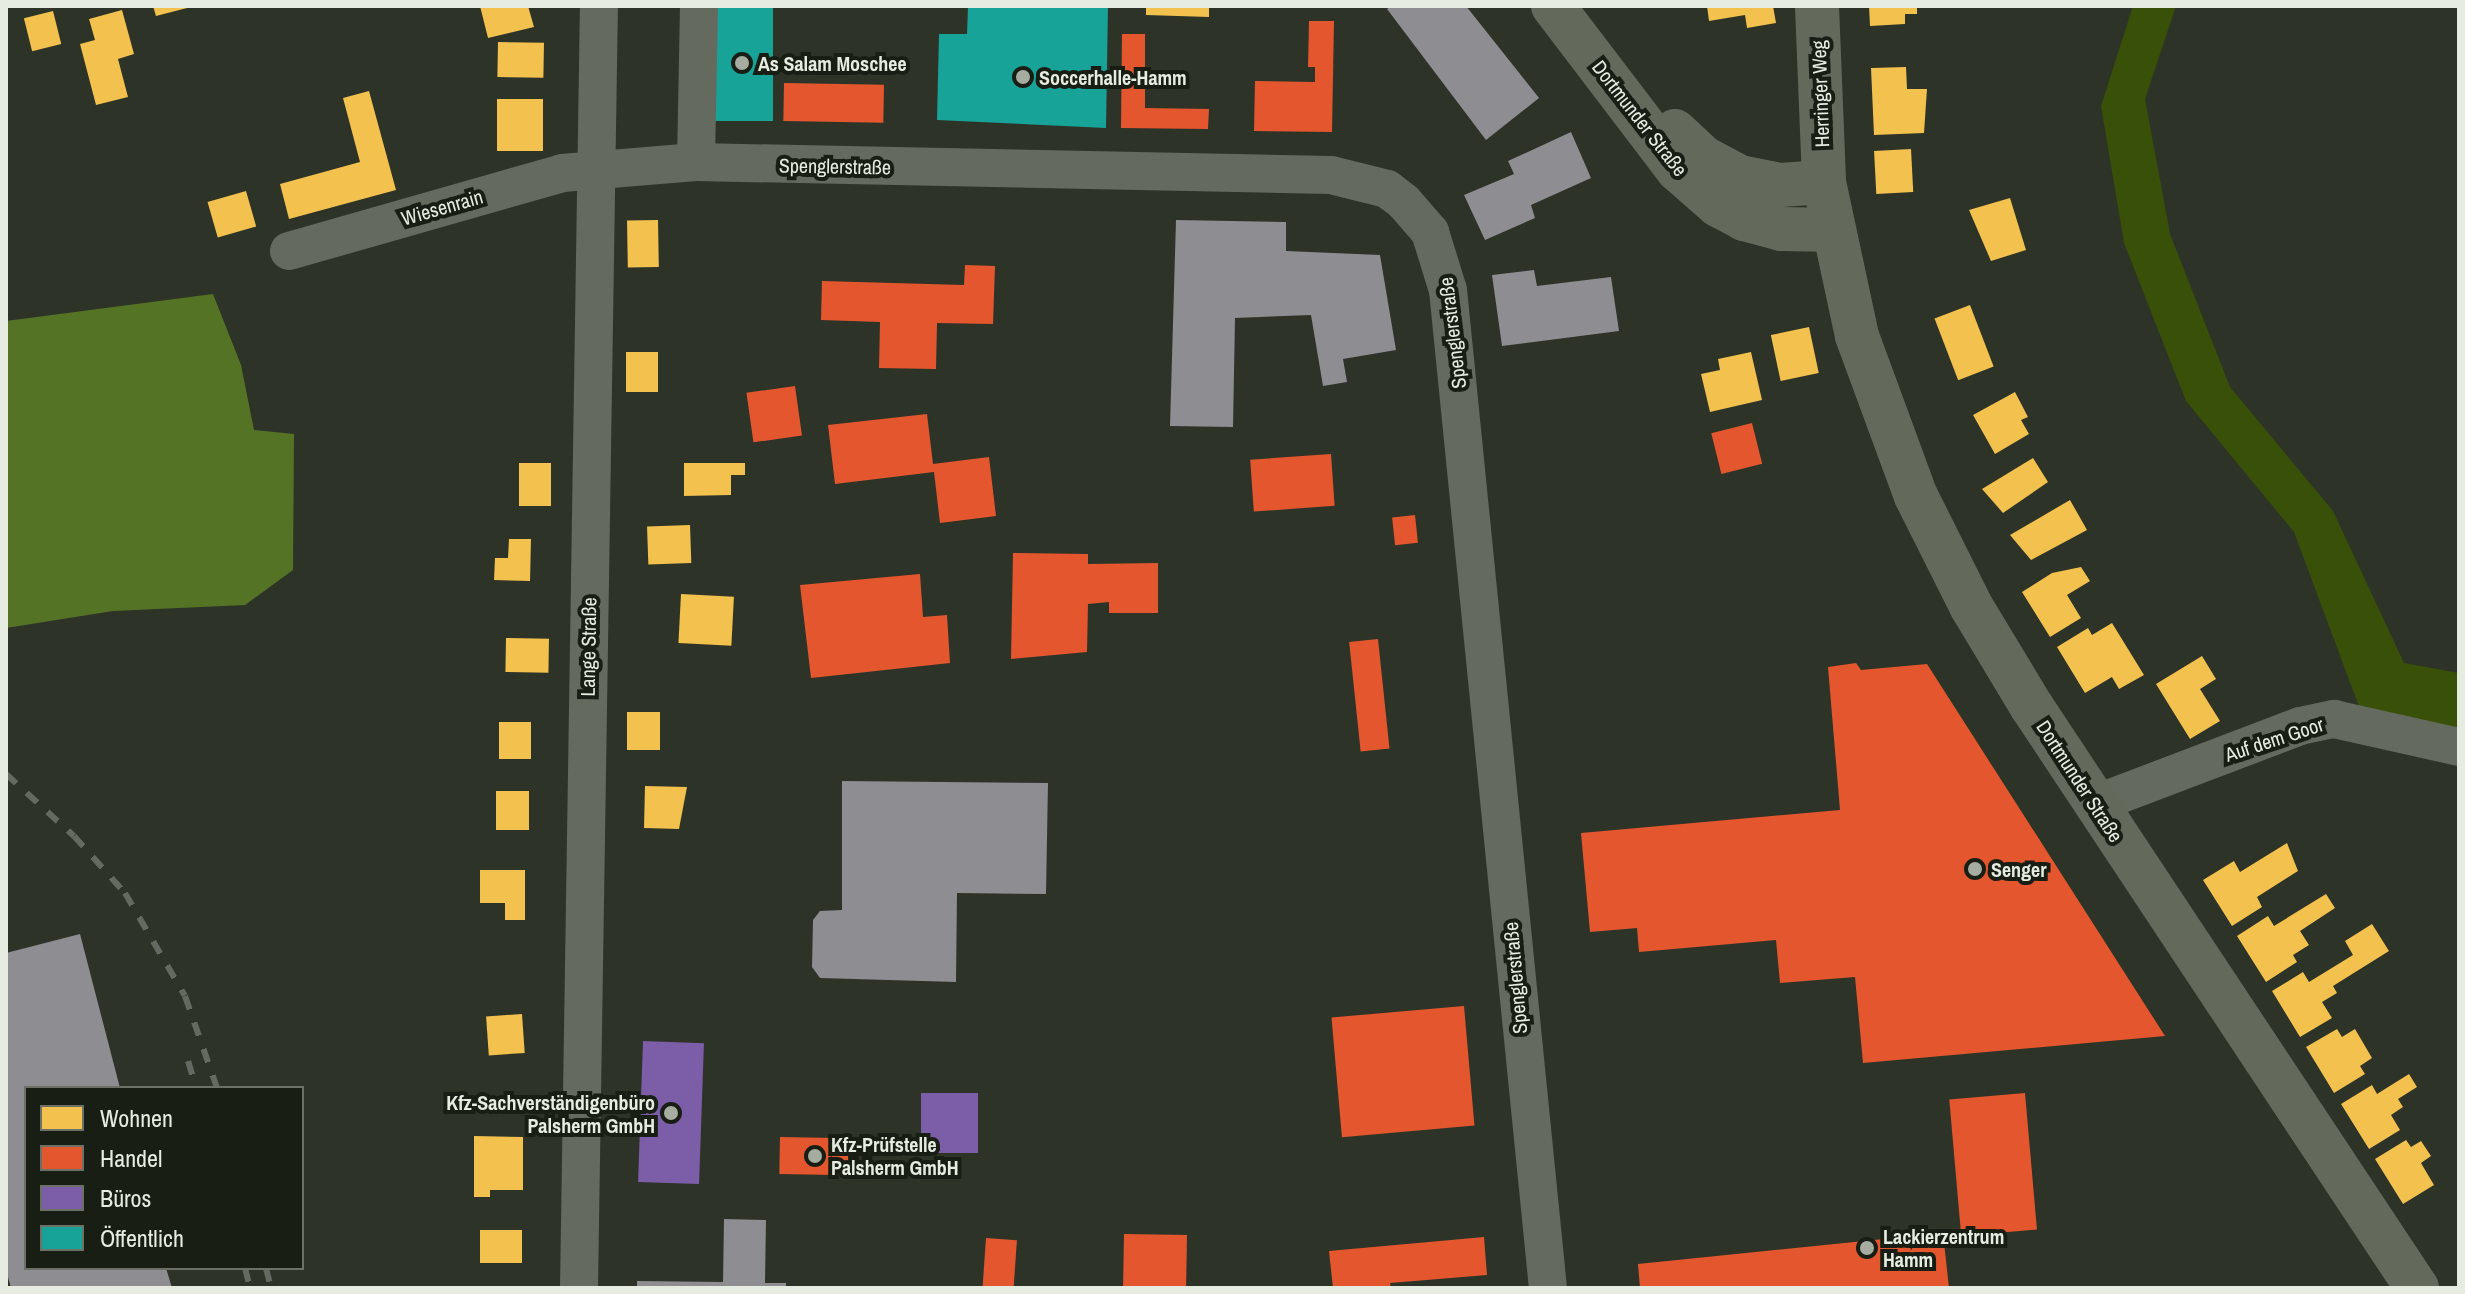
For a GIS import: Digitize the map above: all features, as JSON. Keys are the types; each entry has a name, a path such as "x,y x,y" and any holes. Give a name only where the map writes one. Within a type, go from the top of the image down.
{"main road":[{"name":"Dortmunder Straße","path":"1553,6 1678,170 1718,205 1744,219 1781,229 1834,230"},
{"name":"Dortmunder Straße","path":"1578,6 1669,125 1704,158 1740,177 1780,185 1824,182 1857,336 1916,496 1971,606 2095,804 2417,1288"},
{"name":"Herringer Weg","path":"1817,6 1824,182"}],"street":[{"name":"Lange Straße","path":"579,1288 599,6"},
{"path":"696,162 699,6"},
{"name":"Spenglerstraße","path":"595,167 696,162 1331,175 1387,189 1418,215 1442,261 1448,290 1548,1288"},
{"name":"Wiesenrain","path":"289,251 595,167"},
{"name":"Auf dem Goor","path":"2095,804 2300,726 2334,719 2459,747"}],"green space":[{"path":"2133,6 2176,6 2145,99 2170,234 2230,387 2333,511 2404,663 2459,673 2459,732 2361,712 2294,532 2186,401 2124,243 2101,106"},
{"path":"213,294 241,365 254,430 294,434 293,570 245,605 113,611 6,628 6,321"}],"building: Wohnen":[{"path":"153,6 191,6 191,7 156,16"},
{"path":"480,6 528,6 534,27 488,38"},
{"path":"1146,6 1209,6 1209,17 1146,15"},
{"path":"1707,6 1773,6 1776,23 1747,28 1745,15 1709,21"},
{"path":"1869,6 1917,6 1917,14 1905,14 1905,24 1870,26"},
{"path":"122,10 134,54 118,59 128,97 96,105 80,44 95,40 89,19"},
{"path":"53,11 61,44 32,51 24,18"},
{"path":"498,42 544,43 543,78 497,77"},
{"path":"1906,67 1907,89 1927,89 1924,133 1874,135 1871,68"},
{"path":"369,91 396,190 289,219 280,184 360,162 343,98"},
{"path":"497,99 543,99 543,151 497,151"},
{"path":"1911,149 1913,192 1876,194 1874,151"},
{"path":"246,191 256,227 218,238 208,202"},
{"path":"2010,198 2026,250 1991,261 1969,210"},
{"path":"658,220 659,267 628,268 627,221"},
{"path":"1970,305 1994,367 1958,380 1935,319"},
{"path":"1809,327 1819,373 1781,381 1771,335"},
{"path":"626,352 658,352 658,392 626,392"},
{"path":"1751,352 1762,400 1710,412 1701,374 1720,370 1718,359"},
{"path":"2015,392 2028,417 2021,420 2029,434 1995,454 1973,415"},
{"path":"2033,458 2048,482 2003,513 1982,489"},
{"path":"519,463 551,463 551,506 519,506"},
{"path":"684,463 745,463 745,475 731,475 731,495 684,496"},
{"path":"2070,500 2087,530 2031,560 2010,535"},
{"path":"690,525 691,563 648,564 647,527"},
{"path":"509,539 531,539 530,581 494,580 495,558 508,558"},
{"path":"2081,567 2090,581 2067,595 2081,618 2050,637 2022,592 2052,573"},
{"path":"681,594 734,597 731,646 678,643"},
{"path":"2112,623 2144,675 2119,689 2112,677 2085,693 2057,647 2088,628 2092,635"},
{"path":"506,638 549,639 548,673 505,672"},
{"path":"2202,656 2216,679 2200,689 2220,721 2190,739 2156,684"},
{"path":"627,712 660,712 660,750 627,750"},
{"path":"499,722 531,722 531,759 499,759"},
{"path":"645,786 687,787 679,829 644,828"},
{"path":"496,791 529,791 529,830 496,830"},
{"path":"2287,843 2298,871 2257,897 2262,907 2232,926 2203,880 2234,861 2240,872"},
{"path":"480,870 525,870 525,920 505,920 505,903 480,903"},
{"path":"2326,894 2335,908 2300,931 2309,945 2293,955 2297,962 2266,982 2237,936 2268,916 2274,926"},
{"path":"2372,924 2389,951 2333,986 2337,993 2322,1002 2332,1018 2300,1037 2272,991 2303,972 2309,982 2353,955 2345,941"},
{"path":"522,1014 525,1053 489,1055 486,1017"},
{"path":"2337,1029 2342,1037 2355,1029 2372,1058 2360,1066 2365,1074 2334,1093 2306,1047"},
{"path":"2409,1074 2417,1087 2398,1099 2403,1107 2391,1115 2400,1130 2369,1149 2341,1104 2372,1085 2377,1094"},
{"path":"474,1136 523,1137 523,1190 490,1190 490,1197 474,1197"},
{"path":"2406,1140 2411,1147 2421,1141 2431,1156 2421,1163 2434,1185 2403,1204 2375,1159"},
{"path":"480,1230 522,1230 522,1263 480,1263"}],"building: Handel":[{"path":"1309,21 1334,21 1332,132 1254,131 1255,81 1315,82 1315,67 1308,67"},
{"path":"1122,34 1145,34 1145,108 1209,109 1208,129 1121,128"},
{"path":"784,83 884,85 883,123 783,121"},
{"path":"965,265 995,266 993,324 937,323 936,369 879,368 880,322 821,320 822,281 964,285"},
{"path":"795,386 802,436 753,442 746,393"},
{"path":"927,414 933,464 989,457 996,516 940,523 934,472 835,484 828,425"},
{"path":"1752,423 1762,464 1721,474 1711,433"},
{"path":"1331,454 1335,506 1254,512 1250,460"},
{"path":"1415,515 1418,543 1395,545 1392,517"},
{"path":"1013,553 1088,554 1088,564 1158,563 1158,613 1109,613 1109,602 1088,604 1087,652 1011,659"},
{"path":"920,574 923,617 947,615 950,663 811,678 800,585"},
{"path":"1378,639 1389,748 1361,751 1349,642"},
{"path":"1856,663 1861,670 1927,664 2165,1036 1863,1063 1855,977 1780,983 1776,940 1639,952 1637,928 1590,932 1581,833 1840,810 1828,667"},
{"path":"1464,1006 1474,1126 1342,1137 1332,1018"},
{"path":"2025,1093 2037,1229 1961,1236 1949,1100"},
{"name":"Kfz-Prüfstelle Palsherm GmbH","path":"780,1137 850,1138 849,1175 779,1174"},
{"name":"Lackierzentrum Hamm","path":"1943,1233 1949,1288 1640,1288 1638,1264"},
{"path":"1124,1234 1187,1235 1186,1288 1123,1288"},
{"path":"1484,1237 1487,1275 1390,1283 1391,1288 1333,1288 1329,1251"},
{"path":"986,1238 1017,1240 1014,1288 983,1288"}],"building: Büros":[{"name":"Kfz-Sachverständigenbüro Palsherm GmbH","path":"643,1041 704,1043 699,1184 638,1182"},
{"path":"921,1093 978,1093 978,1153 921,1153"}],"building: Öffentlich":[{"name":"As Salam Moschee","path":"713,6 773,6 773,121 713,121"},
{"name":"Soccerhalle-Hamm","path":"968,6 1108,6 1106,128 937,120 939,34 967,34"}],"building: Industrie":[{"path":"1391,6 1466,6 1539,98 1486,140 1387,9"},
{"path":"1571,132 1591,178 1531,205 1535,218 1485,240 1464,195 1514,174 1508,161"},
{"path":"1176,220 1286,222 1286,251 1380,255 1396,350 1343,359 1347,382 1323,386 1311,315 1235,318 1233,427 1170,426"},
{"path":"1534,270 1537,286 1611,277 1619,331 1502,346 1492,275"},
{"path":"842,781 1048,783 1046,894 957,893 956,982 820,978 812,967 813,920 820,911 842,910"},
{"path":"80,934 119,1086 24,1086 24,1270 167,1270 172,1288 11,1288 6,1270 6,953"},
{"path":"724,1219 766,1220 765,1283 786,1283 786,1288 637,1288 637,1281 723,1282"}],"railway":[{"path":"6,774 74,836 125,893 185,996 216,1086"},
{"path":"188,1061 195,1086"},
{"path":"246,1270 250,1288"},
{"path":"266,1270 271,1288"}],"place":[{"name":"As Salam Moschee","path":"742,63"},
{"name":"Soccerhalle-Hamm","path":"1023,77"},
{"name":"Senger","path":"1975,869"},
{"name":"Kfz-Sachverständigenbüro Palsherm GmbH","path":"671,1113"},
{"name":"Kfz-Prüfstelle Palsherm GmbH","path":"815,1156"},
{"name":"Lackierzentrum Hamm","path":"1867,1248"}]}
